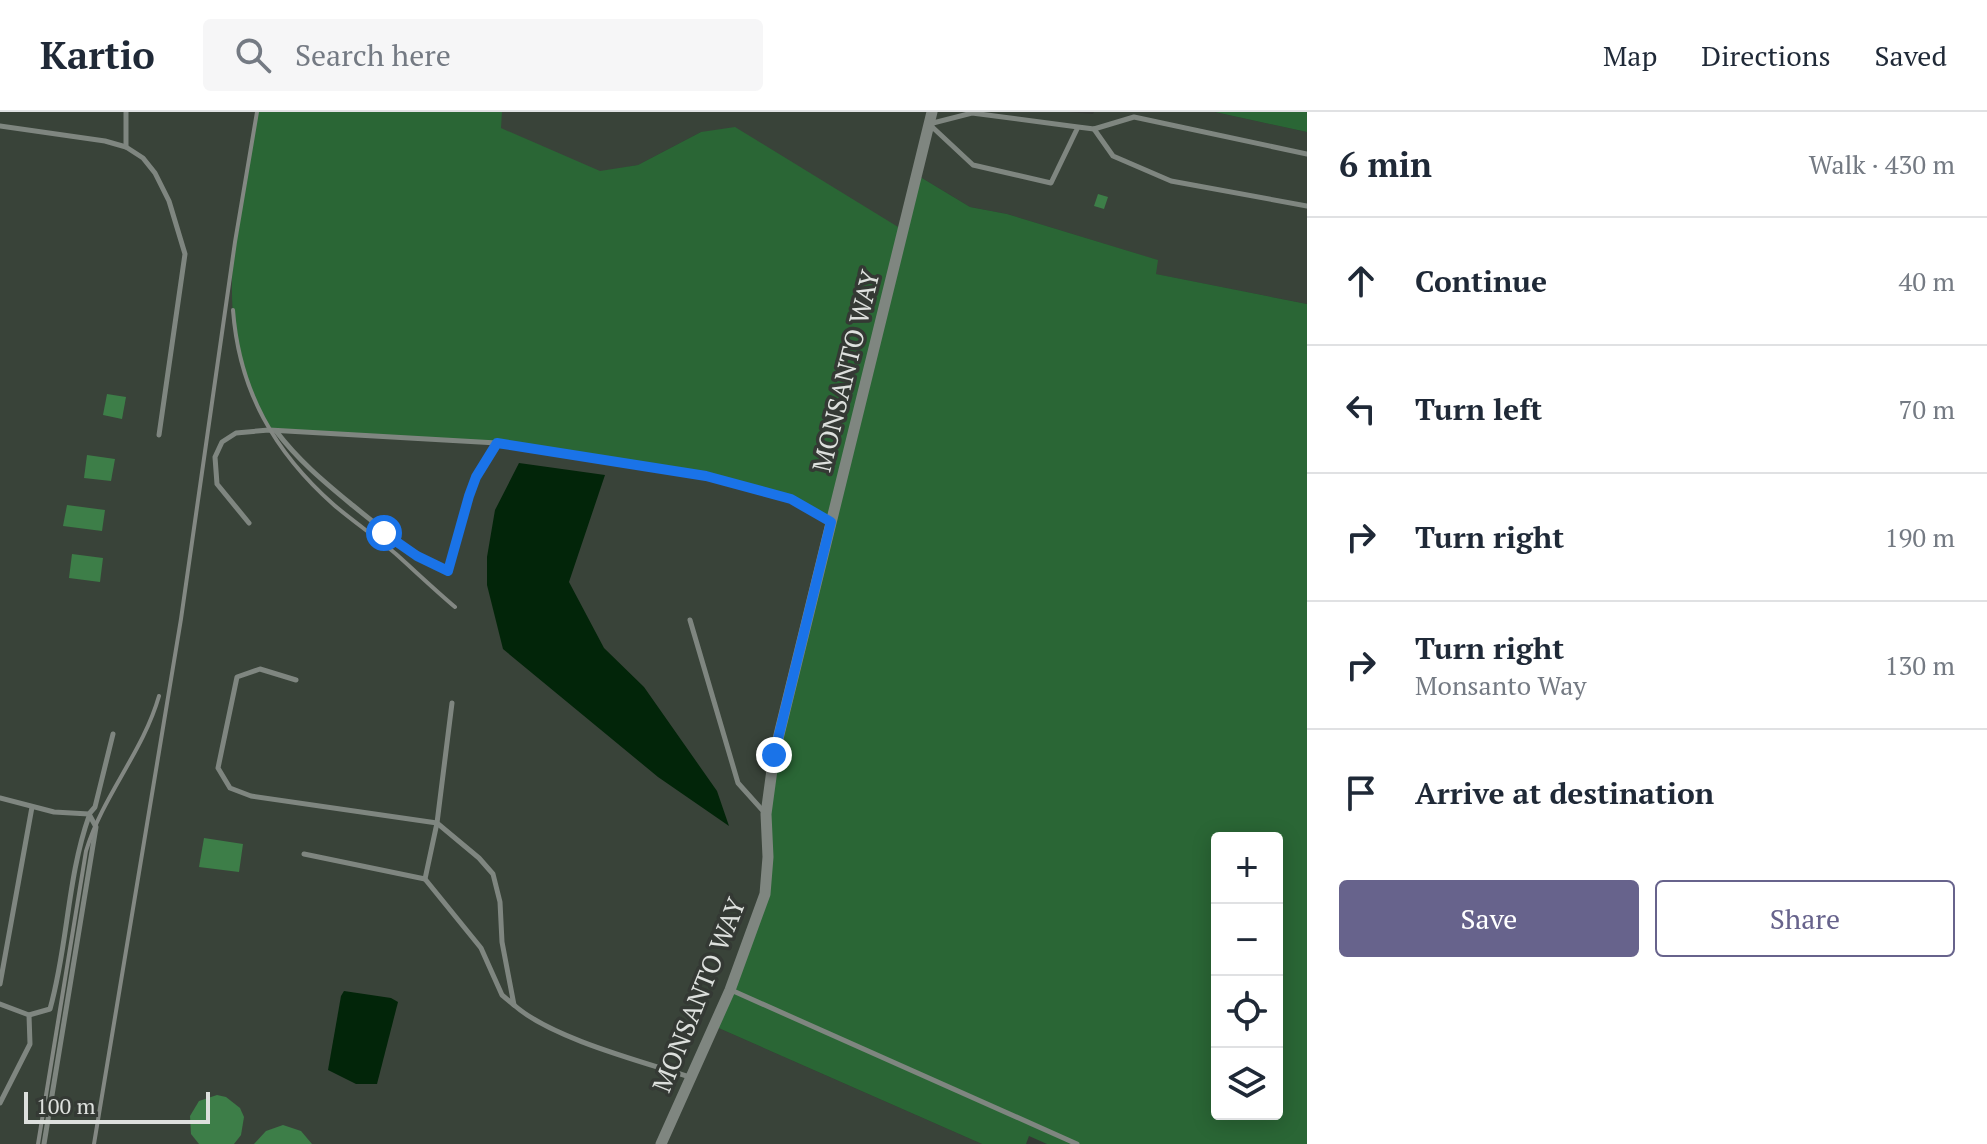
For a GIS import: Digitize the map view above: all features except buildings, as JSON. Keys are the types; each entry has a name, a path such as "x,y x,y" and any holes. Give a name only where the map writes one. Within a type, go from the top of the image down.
{"street":[{"name":"MONSANTO WAY","path":"661,1144 730,990 765,894 768,857 766,814 774,755 931,118"}],"lane":[{"path":"126,112 126,147"},
{"path":"931,118 972,113 1094,129 1134,117 1307,154"},
{"path":"931,118 973,165 1051,183 1078,127"},
{"path":"0,126 105,141 126,147 143,158 155,173 169,201 185,254 159,435"},
{"path":"1094,129 1113,156 1171,181 1307,206"},
{"path":"276,431 312,473 384,533 417,556 448,571 476,477 497,443"},
{"path":"249,523 217,484 215,457 222,442 236,433 276,431 497,443 706,476 791,499 831,522"},
{"path":"690,620 738,783 766,814"},
{"path":"296,680 260,669 237,677 218,768 230,788 251,796 437,823 479,858 493,874 500,902 502,942 514,1005"},
{"path":"425,879 437,823 452,703"},
{"path":"0,1004 29,1015 50,1009 59,977 80,841 89,814 95,807 113,734"},
{"path":"0,798 80,816 89,814"},
{"path":"0,984 32,807"},
{"path":"44,1144 96,827 89,814"},
{"path":"304,854 425,879 481,948 502,995 525,1015 596,1046 691,1077"},
{"path":"730,990 1077,1144"},
{"path":"0,1103 30,1044 29,1015"}],"shaded area":[{"path":"0,112 257,112 235,242 232,295 240,358 253,397 269,430 497,443 706,476 791,499 831,522 765,894 714,1026 982,1144 0,1144"},
{"path":"257,112 502,112 501,128 600,171 638,165 701,132 735,127 903,230 917,175 970,207 1007,214 1158,260 1156,274 1307,304 1307,1144 1047,1144 1029,1136 1026,1144 982,1144 714,1026 765,894 766,814 831,522 791,499 706,476 497,443 269,430 244,370 235,332 232,277 242,194"},
{"path":"502,112 1215,112 1307,132 1307,304 1155,274 1157,260 1007,214 970,207 917,175 903,230 701,132 638,165 600,172 500,128"},
{"path":"1215,112 1307,112 1307,132"},
{"path":"519,463 605,475 569,582 604,648 644,687 717,791 729,826 658,777 503,649 487,585 487,557 495,510"},
{"path":"344,991 391,998 398,1002 377,1084 356,1084 328,1070"}],"railway":[{"path":"94,1144 181,619 235,242 257,112"},
{"path":"233,310 243,367 263,418 277,441 334,505 396,554 455,607"},
{"path":"38,1144 86,851 102,811 143,736 159,696"}],"route":[{"path":"384,533 417,556 448,571 476,477 497,443 706,476 791,499 831,522 774,755"}]}
